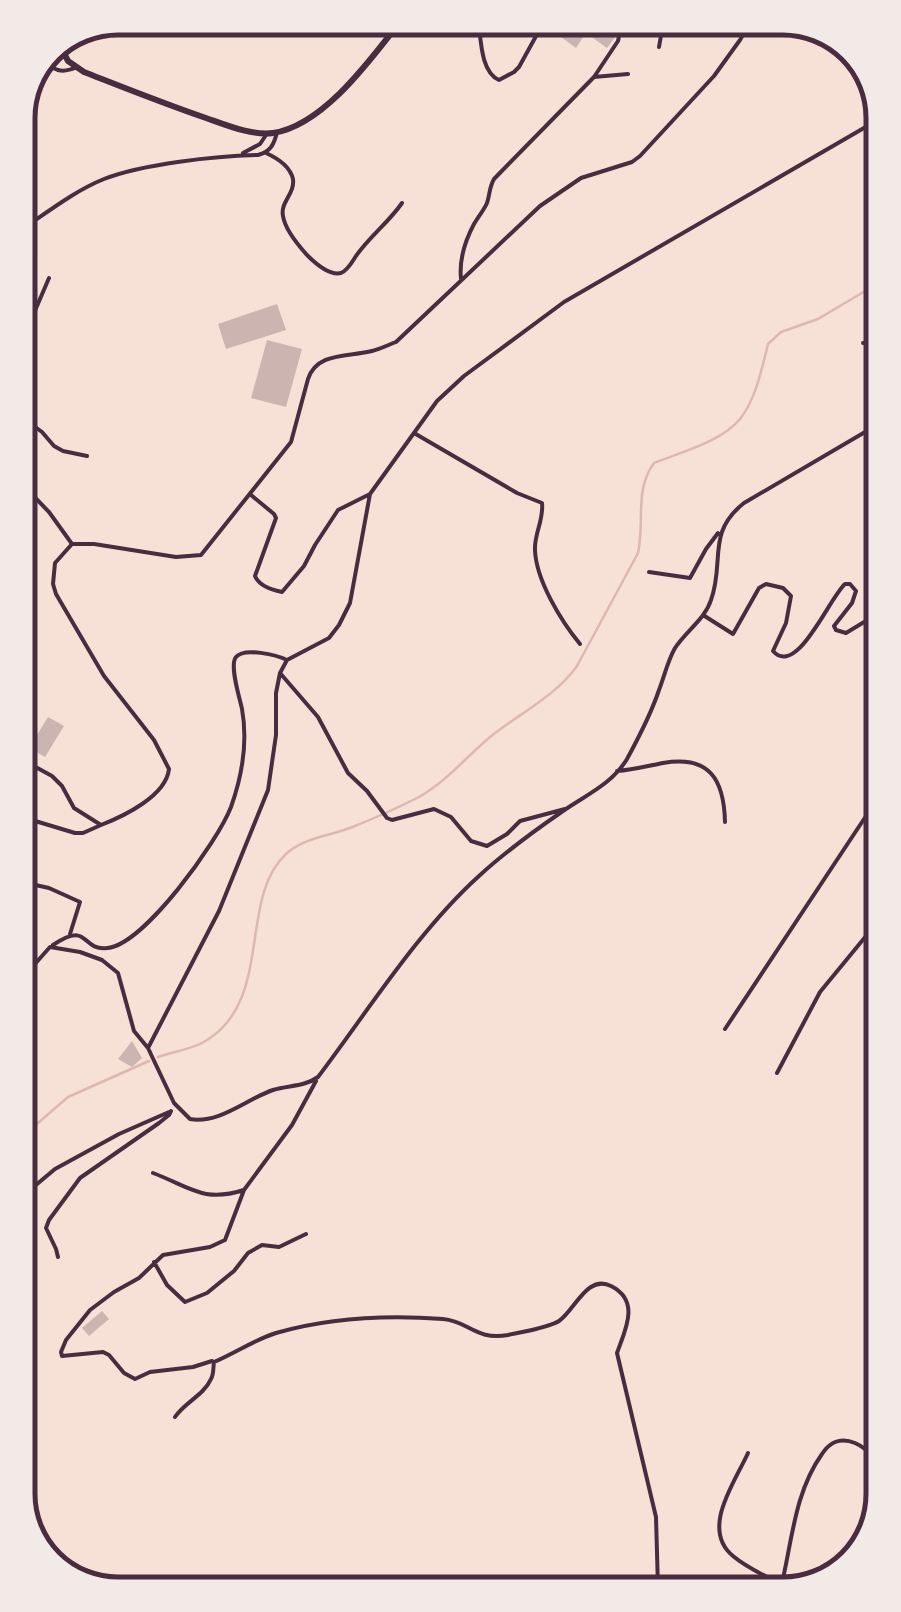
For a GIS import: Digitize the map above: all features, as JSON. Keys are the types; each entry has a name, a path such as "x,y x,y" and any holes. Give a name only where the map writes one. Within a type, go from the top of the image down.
{"main road":[{"path":"64,55 68,62 84,72 163,103 228,125 272,133 326,106 389,35"}],"street":[{"path":"481,35 488,71 500,80 519,67 537,35"},
{"path":"461,280 463,251 488,202 494,180 594,76 619,35"},
{"path":"659,47 661,35"},
{"path":"35,821 83,833 121,817 168,778 168,769 154,740 104,676 56,594 55,563 72,544 176,557 196,557 205,552 291,442 311,370 319,361 396,342 517,226 570,185 640,156 714,76 743,35"},
{"path":"53,67 67,72 78,67"},
{"path":"594,76 628,74"},
{"path":"148,1048 218,911 268,790 280,673 287,660 329,638 340,625 350,603 370,494 437,401 464,376 564,302 866,127"},
{"path":"239,156 272,133 275,142 266,153"},
{"path":"35,221 89,186 117,174 266,153 282,162 293,179 282,209 289,231 310,259 339,273 348,268 402,202"},
{"path":"35,311 49,278"},
{"path":"35,427 54,446 87,456"},
{"path":"649,572 690,578 706,549 744,503 866,432"},
{"path":"414,433 517,493 542,503 535,554 550,598 580,644"},
{"path":"250,494 276,518 255,576 272,590 282,592 304,566 338,510 370,494"},
{"path":"35,498 72,544"},
{"path":"658,1577 656,1517 616,1353 629,1310 626,1300 610,1285 593,1285 556,1323 508,1334 483,1336 446,1319 349,1320 277,1333 214,1362 150,1372 136,1378 124,1373 103,1352 62,1356 61,1352 81,1320 164,1255 220,1244 244,1190 292,1125 318,1077 446,908 518,843 599,789 617,772 643,727 674,649 712,600 722,529"},
{"path":"703,614 733,634 759,588 766,584 783,588 791,596 790,609 773,651 782,658 791,657 807,641 845,584 856,591 834,626 836,630 846,633 866,620"},
{"path":"70,934 82,936 104,949 113,947 154,918 191,871 230,810 245,748 234,659 245,653 287,660"},
{"path":"280,673 318,716 348,772 367,791 383,816 392,820 434,810 451,816 472,841 487,846 508,834 520,821 567,808"},
{"path":"617,772 677,762 698,766 720,784 725,822"},
{"path":"35,767 62,786 74,808 101,825"},
{"path":"725,1029 866,816"},
{"path":"35,885 80,902 70,934 50,947 35,964"},
{"path":"777,1073 820,992 866,937"},
{"path":"50,947 90,956 114,968 123,984 134,1032 148,1048 174,1109 190,1119 209,1119 276,1089 306,1085 318,1077"},
{"path":"35,1186 55,1169 174,1109"},
{"path":"58,1257 46,1228 48,1220 80,1178 174,1109"},
{"path":"153,1173 197,1194 223,1197 244,1190"},
{"path":"154,1262 167,1286 184,1302 207,1293 234,1271 248,1252 262,1246 279,1247 306,1234"},
{"path":"175,1417 183,1404 191,1402 211,1380 214,1362"},
{"path":"783,1577 798,1504 815,1464 828,1446 838,1441 866,1451"},
{"path":"748,1453 723,1505 718,1526 733,1556 767,1577"}],"building":[{"path":"562,35 585,35 576,48"},
{"path":"589,35 617,35 607,48"},
{"path":"277,304 286,330 226,349 218,324"},
{"path":"267,340 302,349 286,407 251,398"},
{"path":"48,717 64,726 45,757 35,751 35,738"},
{"path":"132,1041 142,1058 132,1067 118,1059"},
{"path":"102,1311 109,1319 89,1336 82,1328"}],"waterway":[{"path":"158,1057 202,1043 225,1026 248,978 262,897 271,873 286,854 308,841 350,828 429,791 489,738 558,687 577,666 638,553 642,495 654,463 712,440 740,419 754,393 768,344 781,332 818,319 866,291"},
{"path":"35,1126 68,1097 149,1061"}]}
